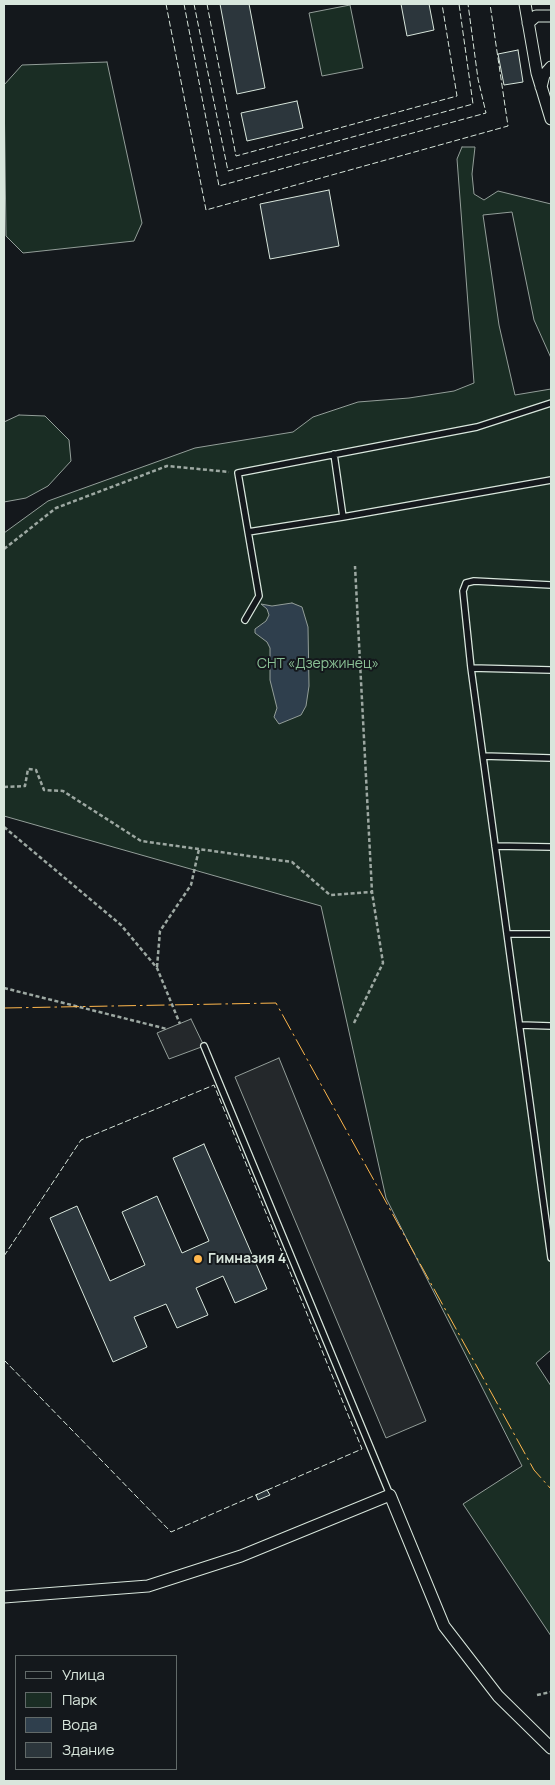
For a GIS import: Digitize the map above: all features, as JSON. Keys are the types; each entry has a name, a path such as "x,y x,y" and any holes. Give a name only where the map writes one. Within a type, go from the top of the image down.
{"street":[{"path":"525,4 541,88 551,119"},
{"path":"528,23 536,16 551,16"},
{"path":"541,88 544,75 551,67"},
{"path":"4,1598 148,1586 241,1556 390,1495 444,1626 498,1696 551,1748"}],"lane":[{"path":"244,620 259,596 238,473 477,427 551,403"},
{"path":"334,454 343,517"},
{"path":"248,532 551,480"},
{"path":"551,585 474,581 466,583 463,591 471,668 551,1258"},
{"path":"471,668 551,670"},
{"path":"483,756 551,758"},
{"path":"495,846 551,847"},
{"path":"507,934 551,934"},
{"path":"520,1025 551,1026"},
{"path":"204,1046 390,1495"}],"path":[{"path":"4,549 56,508 167,466 238,473"},
{"path":"354,1022 383,963 372,892 355,566"},
{"path":"4,787 25,786 28,769 36,770 44,790 63,791 141,841 292,862 330,895 372,892"},
{"path":"4,827 121,925 157,968 180,1024"},
{"path":"157,968 160,932 191,885 199,849"},
{"path":"4,988 168,1029"},
{"path":"537,1696 551,1692"}],"green space":[{"path":"350,5 363,68 322,76 309,13"},
{"path":"107,62 142,223 134,241 23,253 6,236 4,85 22,65"},
{"name":"СНТ «Дзержинец»","path":"462,147 475,147 472,174 474,194 484,200 498,191 551,204 551,358 534,320 512,212 483,215 499,325 515,395 551,389 551,1350 536,1363 551,1386 551,1636 463,1504 522,1466 386,1198 321,906 4,816 4,533 48,501 195,448 293,432 313,417 358,402 409,398 454,391 474,383 457,159"},
{"path":"19,415 45,416 69,440 71,461 48,486 26,498 4,502 4,422"}],"shaded area":[{"path":"191,1019 204,1046 169,1059 157,1033"},
{"path":"279,1058 426,1421 386,1438 235,1077"}],"water":[{"path":"292,603 302,607 308,627 309,686 306,706 301,715 279,724 274,717 277,708 270,680 270,648 267,642 255,633 255,629 266,621 269,615 267,609 261,604 272,606"}],"building":[{"path":"220,4 249,4 265,88 237,94"},
{"path":"401,4 429,4 434,30 407,36"},
{"path":"518,50 523,82 504,85 498,54"},
{"path":"297,101 303,128 247,141 241,113"},
{"path":"329,190 339,246 270,259 260,204"},
{"name":"Гимназия 4","path":"204,1144 267,1289 235,1303 223,1276 196,1288 208,1315 177,1328 166,1304 134,1317 147,1347 113,1362 50,1218 77,1206 110,1281 145,1265 122,1212 157,1196 182,1253 209,1241 173,1158"},
{"path":"267,1490 270,1495 258,1500 256,1495"}],"fence":[{"path":"166,4 206,210 508,126 490,4"},
{"path":"184,4 219,186 486,113 478,79 468,4"},
{"path":"194,4 228,171 473,104 459,4"},
{"path":"207,4 236,156 457,96 442,4"},
{"path":"4,1256 81,1140 214,1085 362,1449 265,1491"},
{"path":"4,1360 171,1532 258,1494"}],"power":[{"path":"4,1008 276,1003 534,1470 551,1489"}],"place":[{"name":"Гимназия 4","path":"198,1259"}]}
